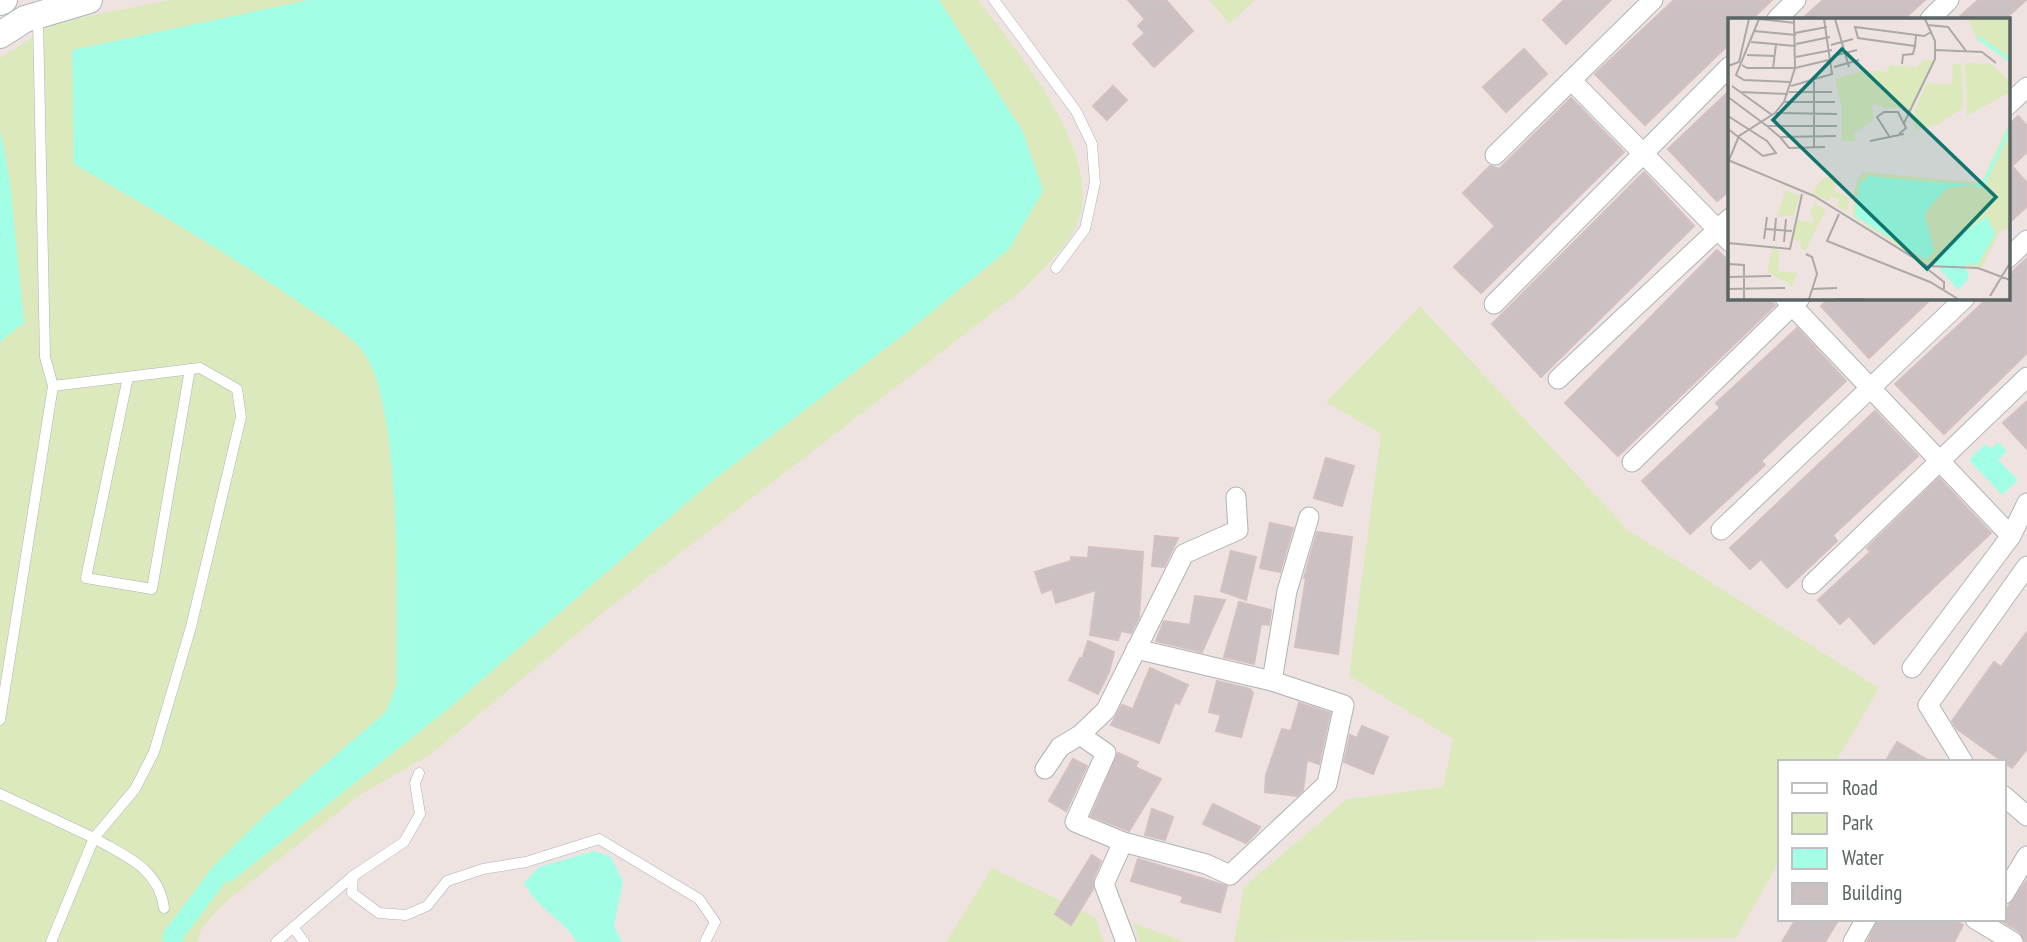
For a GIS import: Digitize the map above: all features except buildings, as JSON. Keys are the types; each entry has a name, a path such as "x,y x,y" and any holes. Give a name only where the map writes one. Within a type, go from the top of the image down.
{"main road":[{"path":"0,35 25,19 89,0"}],"street":[{"path":"1495,155 1653,0"},
{"path":"1778,18 1796,0"},
{"path":"1931,18 1949,0"},
{"path":"1494,304 1728,68"},
{"path":"1559,379 1726,230 1642,152 1572,81"},
{"path":"2010,103 2027,87"},
{"path":"2010,256 2027,240"},
{"path":"1721,530 1869,386 1964,299"},
{"path":"1632,462 1792,300 2011,536"},
{"path":"1812,584 2027,377"},
{"path":"1045,769 1060,747 1080,735 1106,710 1184,554 1238,530 1236,496"},
{"path":"1912,668 2011,536 2027,503"},
{"path":"1272,681 1287,591 1309,517"},
{"path":"1959,760 1928,705 2027,566"},
{"path":"1080,735 1105,753 1075,822 1123,842 1206,864 1230,875 1327,784 1344,705 1272,681 1136,649"},
{"path":"1123,842 1104,884 1126,942"},
{"path":"2006,891 2027,856"},
{"path":"1853,942 1865,921"},
{"path":"1975,942 1983,921 2013,942"}],"lane":[{"path":"994,0 1076,111 1092,144 1096,183 1085,229 1056,268"},
{"path":"0,720 53,386 45,357 38,15"},
{"path":"51,942 94,838 135,789 154,752 191,627 241,417 237,389 200,368 53,386"},
{"path":"128,377 86,578 152,589 190,369"},
{"path":"276,942 353,876 404,842 419,814 415,783 419,773"},
{"path":"0,794 94,838 135,863 157,880 162,890 164,908"},
{"path":"353,876 352,893 379,913 407,915 427,906 447,881 483,869 526,862 599,839 699,899 715,922 705,942"},
{"path":"293,927 304,942"}],"green space":[{"path":"169,0 978,0 1053,105 1069,136 1079,167 1083,196 1073,233 1026,287 600,615 431,754 360,795 222,905 201,930 197,942 0,942 0,58 54,23"},
{"path":"1209,0 1255,0 1229,24"},
{"path":"1420,306 1628,530 1879,688 1837,760 1778,760 1778,864 1736,938 1234,942 1244,887 1347,799 1443,787 1453,739 1349,676 1381,434 1326,402"},
{"path":"992,868 1095,917 1104,942 946,942"},
{"path":"1133,923 1186,942 1140,942"}],"water":[{"path":"309,0 939,0 1023,132 1043,191 1009,249 907,332 712,481 448,709 229,883 216,864 261,819 386,712 397,684 395,509 385,413 375,375 361,349 348,336 215,247 74,164 72,50"},
{"path":"0,130 10,182 24,323 1,341 0,348"},
{"path":"1998,442 2007,451 1998,460 2018,480 2002,495 1969,460 1985,444 1991,449"},
{"path":"594,851 611,857 623,881 614,926 622,942 577,942 536,900 524,883 539,867"}],"waterway":[{"path":"174,942 172,937 221,872"}]}
